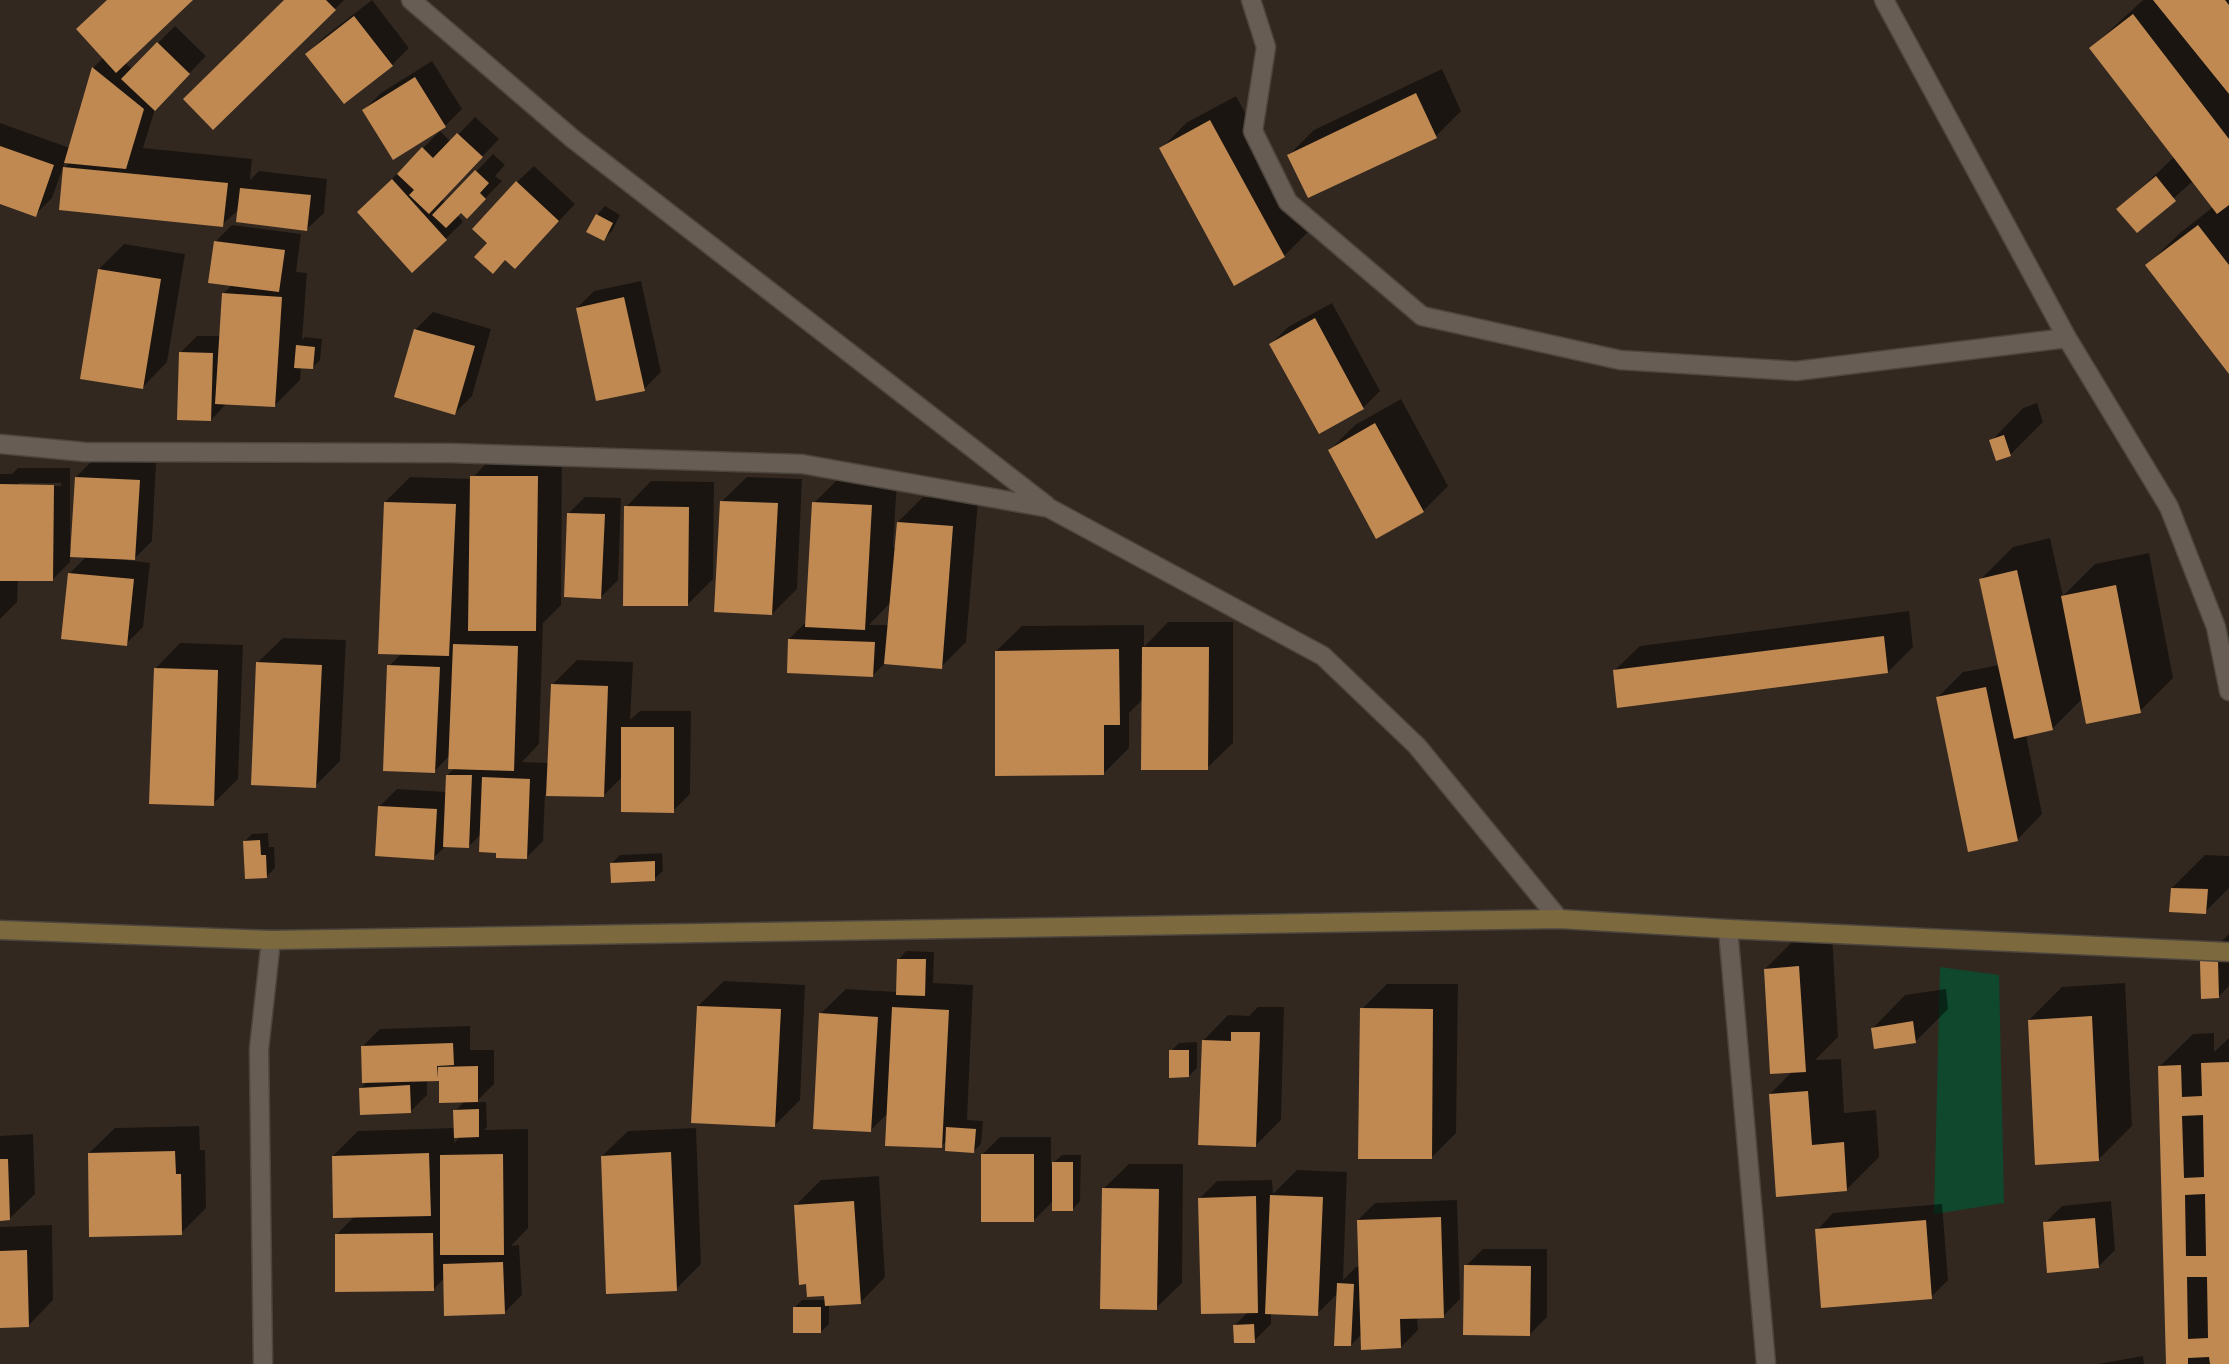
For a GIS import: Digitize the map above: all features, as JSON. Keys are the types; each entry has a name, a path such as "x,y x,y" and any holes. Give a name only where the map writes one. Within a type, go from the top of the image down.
{"main road":[{"path":"0,930 271,940 1559,919 2229,952"}],"street":[{"path":"411,0 573,138 1049,508 1323,656 1417,746 1559,919"},
{"path":"1251,0 1266,47 1253,130 1288,202 1422,316 1620,360 1796,371 2067,338"},
{"path":"1884,0 2067,338 2169,507 2216,627 2229,691"},
{"path":"0,444 85,452 451,453 802,464 1049,508"},
{"path":"1728,929 1766,1364"},
{"path":"263,1364 259,1049 271,940"}],"green space":[{"path":"1940,967 1999,975 2004,1203 1934,1214"}],"building":[{"path":"107,0 193,0 116,73 76,29"},
{"path":"284,0 326,0 336,10 213,130 183,99"},
{"path":"2153,0 2225,0 2229,5 2229,94"},
{"path":"2133,14 2229,139 2229,205 2217,214 2089,48"},
{"path":"354,16 393,66 344,104 305,54"},
{"path":"157,42 190,74 155,111 121,79"},
{"path":"92,67 144,109 126,169 64,163"},
{"path":"415,77 446,127 393,160 362,110"},
{"path":"1416,93 1437,138 1308,198 1287,155"},
{"path":"1210,120 1285,257 1234,286 1159,148"},
{"path":"457,133 483,157 429,214 409,195 414,190 397,174 422,147 433,158"},
{"path":"0,146 54,165 36,217 0,204"},
{"path":"63,167 228,183 223,227 59,210"},
{"path":"475,170 489,183 480,193 486,199 467,219 461,213 446,228 432,215"},
{"path":"2156,176 2176,201 2137,233 2116,209"},
{"path":"392,179 447,240 412,273 357,212"},
{"path":"516,181 559,221 515,269 505,260 493,274 474,257 487,243 472,229"},
{"path":"240,188 311,195 307,231 236,222"},
{"path":"596,214 613,223 604,241 586,232"},
{"path":"2198,225 2229,265 2229,374 2145,265"},
{"path":"214,241 285,250 279,292 208,283"},
{"path":"98,269 161,279 143,389 80,379"},
{"path":"222,293 282,297 275,407 215,404"},
{"path":"624,297 645,391 596,401 576,308"},
{"path":"1315,318 1364,409 1319,434 1269,344"},
{"path":"414,329 475,346 455,415 394,397"},
{"path":"296,345 315,347 313,369 294,368"},
{"path":"179,352 213,353 211,421 177,420"},
{"path":"1375,423 1424,512 1376,539 1328,450"},
{"path":"2004,435 2011,456 1996,461 1989,440"},
{"path":"470,476 538,476 536,631 468,631"},
{"path":"75,477 140,480 135,560 70,557"},
{"path":"0,484 54,485 53,581 0,581"},
{"path":"720,501 778,503 772,615 714,612"},
{"path":"384,502 456,504 449,656 378,654"},
{"path":"812,502 872,505 865,630 805,627"},
{"path":"624,506 689,507 688,606 623,606"},
{"path":"567,513 605,514 601,599 564,597"},
{"path":"897,522 953,526 942,669 884,664"},
{"path":"2017,570 2053,730 2014,739 1979,579"},
{"path":"68,573 134,579 127,646 61,639"},
{"path":"2116,585 2141,713 2086,724 2061,596"},
{"path":"1884,636 1888,673 1617,708 1613,670"},
{"path":"788,639 875,642 873,677 787,673"},
{"path":"453,644 518,646 514,771 448,769"},
{"path":"1142,647 1209,647 1208,770 1141,770"},
{"path":"1119,649 1120,725 1104,725 1104,775 995,776 995,651"},
{"path":"256,662 322,665 316,788 251,785"},
{"path":"387,665 440,667 435,773 383,771"},
{"path":"154,668 218,670 214,806 149,804"},
{"path":"551,684 608,686 604,797 546,796"},
{"path":"1986,687 2018,841 1968,852 1936,697"},
{"path":"621,727 674,727 674,813 621,812"},
{"path":"446,775 472,775 469,848 443,847"},
{"path":"482,777 530,779 527,859 496,858 496,853 479,852"},
{"path":"378,806 437,809 434,860 375,856"},
{"path":"260,840 261,855 266,855 267,878 245,879 243,841"},
{"path":"655,861 655,881 611,883 610,863"},
{"path":"2171,888 2208,889 2206,914 2169,912"},
{"path":"897,959 926,959 925,996 896,995"},
{"path":"2200,961 2218,961 2219,998 2201,999"},
{"path":"1799,966 1806,1072 1770,1074 1764,969"},
{"path":"697,1006 781,1009 775,1127 691,1123"},
{"path":"892,1007 949,1010 942,1148 885,1146"},
{"path":"1360,1008 1433,1009 1432,1159 1358,1159"},
{"path":"819,1013 878,1017 871,1132 813,1129"},
{"path":"2092,1016 2099,1161 2035,1165 2028,1020"},
{"path":"1913,1021 1916,1043 1874,1049 1871,1028"},
{"path":"1231,1032 1260,1032 1256,1147 1198,1145 1202,1040 1231,1041"},
{"path":"453,1043 454,1065 437,1066 438,1078 438,1067 478,1066 478,1102 439,1103 439,1081 362,1083 361,1046"},
{"path":"1169,1050 1189,1050 1189,1077 1169,1078"},
{"path":"2229,1062 2229,1364 2210,1364 2209,1357 2188,1358 2188,1364 2166,1364 2158,1066 2181,1065 2182,1097 2202,1096 2201,1063","holes":["2203,1115 2204,1177 2184,1178 2182,1116","2205,1194 2206,1256 2186,1256 2185,1195","2187,1277 2207,1277 2208,1338 2188,1339"]},
{"path":"410,1085 411,1113 360,1115 359,1088"},
{"path":"1808,1091 1812,1145 1844,1142 1847,1191 1776,1197 1769,1094"},
{"path":"479,1109 479,1137 454,1138 453,1110"},
{"path":"946,1127 976,1129 974,1153 945,1151"},
{"path":"175,1151 176,1174 181,1174 182,1235 89,1237 88,1153"},
{"path":"671,1152 677,1291 606,1294 601,1156"},
{"path":"429,1153 431,1216 333,1218 332,1156"},
{"path":"503,1154 504,1255 440,1255 440,1155"},
{"path":"981,1154 1034,1154 1034,1222 981,1222"},
{"path":"0,1159 8,1159 10,1220 0,1221"},
{"path":"1052,1162 1073,1162 1073,1211 1052,1211"},
{"path":"1102,1188 1159,1189 1157,1310 1100,1309"},
{"path":"1270,1195 1323,1197 1318,1316 1265,1314"},
{"path":"1256,1196 1258,1313 1201,1314 1198,1198"},
{"path":"854,1201 861,1304 825,1306 824,1296 807,1297 806,1284 799,1285 794,1205"},
{"path":"1441,1217 1444,1318 1400,1319 1401,1348 1361,1350 1357,1220"},
{"path":"2095,1218 2099,1268 2047,1273 2043,1222"},
{"path":"1926,1220 1932,1299 1821,1308 1815,1229"},
{"path":"433,1233 434,1291 335,1292 335,1234"},
{"path":"27,1250 29,1327 0,1328 0,1251"},
{"path":"503,1262 505,1314 444,1316 443,1264"},
{"path":"1464,1265 1531,1266 1530,1336 1463,1335"},
{"path":"1337,1283 1354,1284 1351,1346 1334,1346"},
{"path":"793,1307 821,1307 821,1333 793,1333"},
{"path":"1254,1324 1255,1343 1234,1343 1233,1325"}]}
